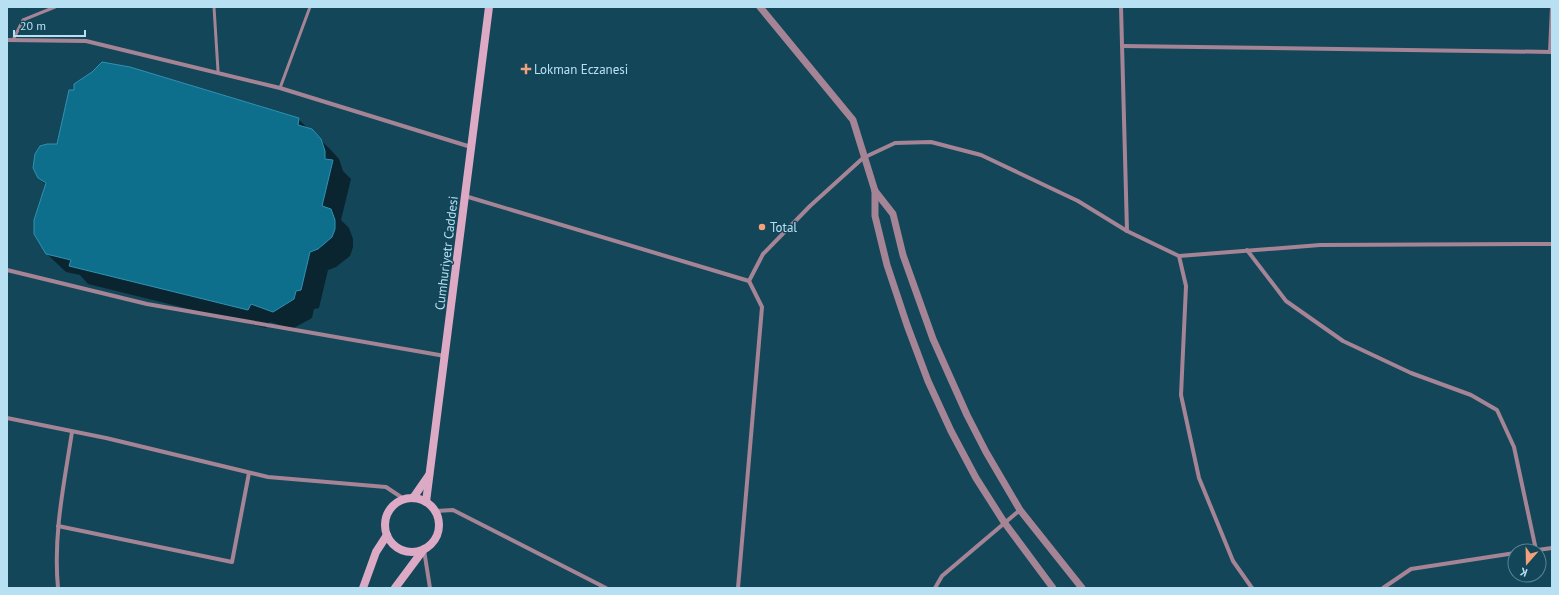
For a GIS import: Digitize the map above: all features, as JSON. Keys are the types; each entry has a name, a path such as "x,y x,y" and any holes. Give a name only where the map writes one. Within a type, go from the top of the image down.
{"main road":[{"name":"Cumhuriyetr Caddesi","path":"413,498 430,472 489,7"},
{"path":"426,502 430,472"},
{"path":"363,588 376,552 387,535 386,517 390,509 404,499 413,498 426,502 436,510 440,528 437,537 432,544 424,549 415,552 398,548 387,535"},
{"path":"395,588 424,549"}],"street":[{"path":"760,7 853,120 875,191 875,216 887,264 917,353 951,431 976,478 1004,522 1053,588"},
{"path":"1121,7 1127,231"},
{"path":"1122,46 1551,52 1552,7"},
{"path":"7,40 86,41 218,71 280,88 471,147"},
{"path":"749,281 763,254 810,206 864,158 895,143 931,142 981,155 1078,201 1127,231 1179,256 1320,245 1552,244"},
{"path":"875,191 893,214 903,255 933,339 949,377 986,452 1020,510 1082,588"},
{"path":"465,196 749,281 762,307 738,588"},
{"path":"1247,250 1286,301 1343,341 1411,373 1471,395 1497,410 1514,447 1535,543"},
{"path":"1179,256 1186,286 1181,395 1199,478 1233,561 1252,588"},
{"path":"7,270 147,304 445,356"},
{"path":"7,418 268,477 386,487 404,499"},
{"path":"58,588 56,566 58,526 72,432"},
{"path":"58,526 232,562 249,473"},
{"path":"436,510 453,510 606,588"},
{"path":"935,588 942,576 1020,510"},
{"path":"424,549 430,588"},
{"path":"1383,588 1411,569 1507,554"}],"lane":[{"path":"13,40 23,20 55,7"},
{"path":"214,7 218,71"},
{"path":"280,88 310,7"}],"building":[{"path":"102,62 130,67 299,118 298,125 312,129 321,139 325,151 325,159 333,160 322,206 331,209 335,220 335,229 332,237 318,249 310,252 301,290 296,291 294,299 273,312 251,304 248,310 69,266 71,260 46,254 34,234 34,220 46,183 38,178 33,168 35,154 40,146 57,144 69,90 74,90 74,84 92,72"}],"place":[{"name":"Lokman Eczanesi","path":"526,69"},
{"name":"Total","path":"762,227"}]}
